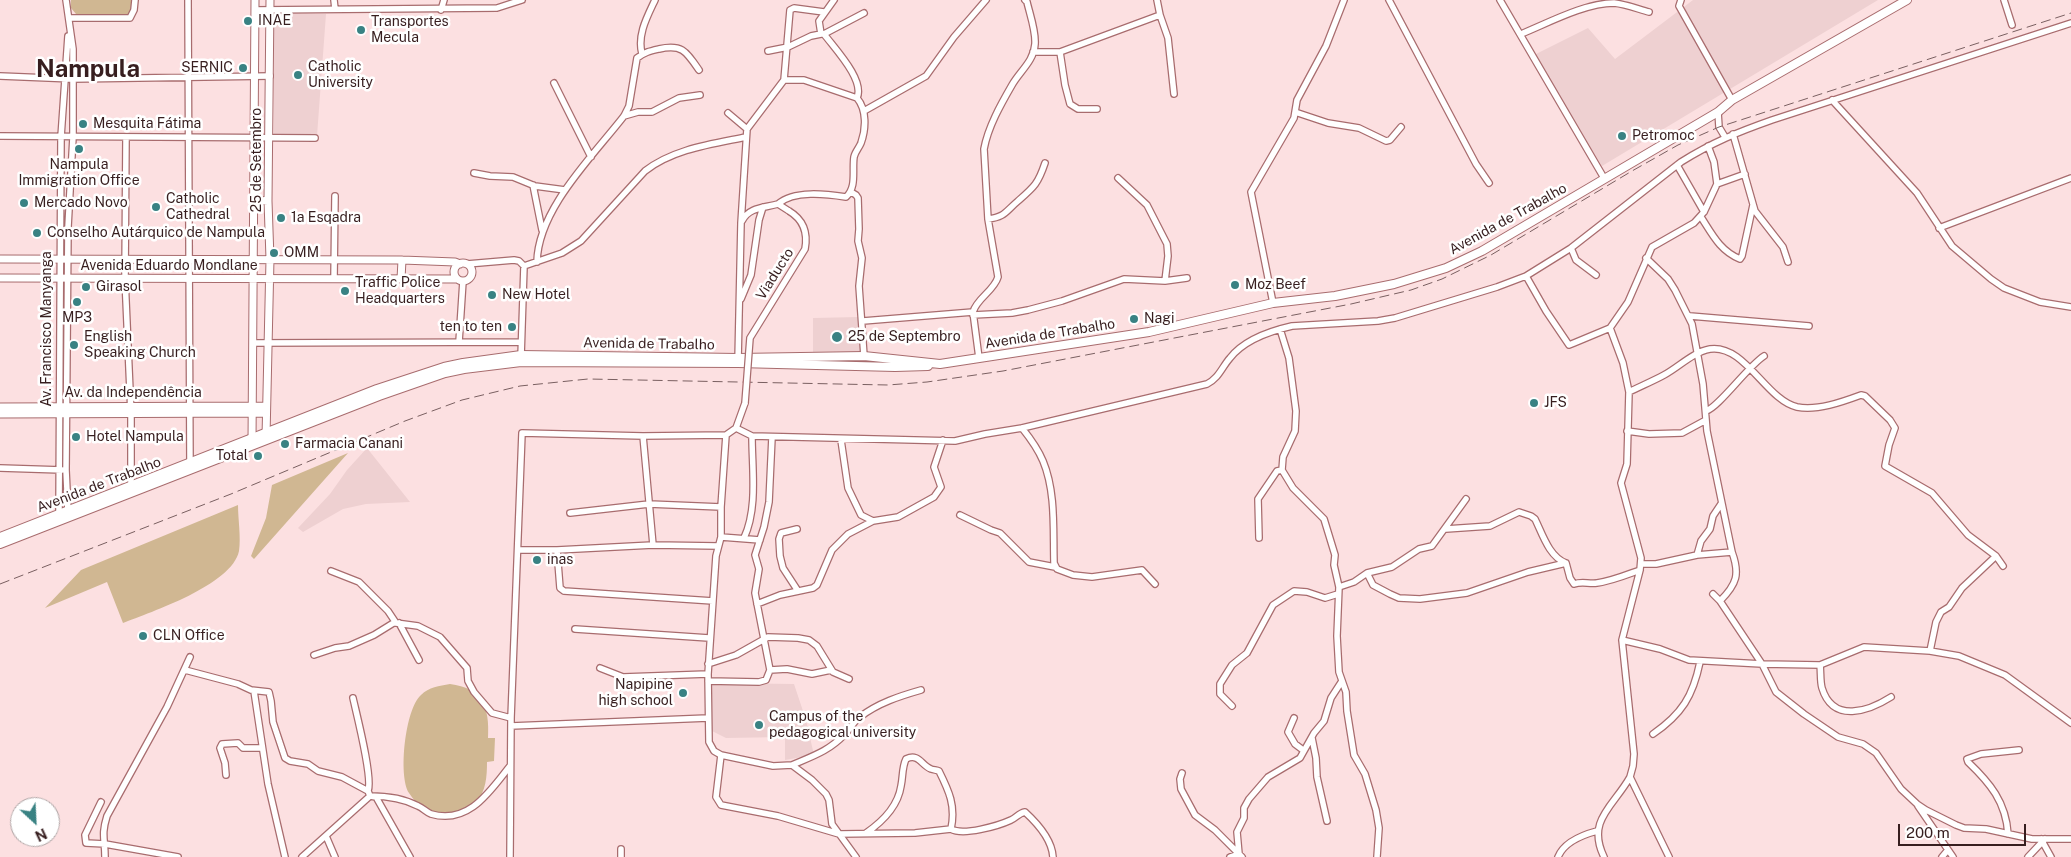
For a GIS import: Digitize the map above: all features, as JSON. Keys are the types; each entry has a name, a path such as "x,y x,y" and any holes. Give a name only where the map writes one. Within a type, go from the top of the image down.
{"highway":[{"name":"Avenida de Trabalho","path":"738,360 787,365 895,367 940,364 1149,332 1273,303 1335,296 1422,277 1446,268 1523,228 1604,178 1718,112 1732,100 1908,0"},
{"name":"Avenida de Trabalho","path":"1,538 68,515 266,436 444,370 521,358 738,360 864,356 940,364"}],"main road":[{"name":"25 de Setembro","path":"252,442 255,0"},
{"name":"25 de Setembro","path":"266,436 270,279 268,201 270,0"},
{"path":"253,200 268,201"},
{"name":"Avenida Eduardo Mondlane","path":"0,259 402,260 463,264"},
{"path":"401,279 402,260"},
{"path":"463,264 470,268 471,274 469,279 460,280 454,271 456,266 463,264"},
{"name":"Avenida Eduardo Mondlane","path":"0,278 460,280"},
{"name":"Av. da Independência","path":"0,407 63,410 266,409"},
{"name":"Av. da Independência","path":"0,414 63,410"}],"street":[{"name":"Av. Francisco Manyanga","path":"64,259 68,228 73,137 73,79 66,0"},
{"path":"69,18 130,18 134,10 135,0"},
{"path":"188,0 189,278 192,410 190,467"},
{"path":"334,0 335,9"},
{"path":"441,10 444,0"},
{"path":"255,10 441,10 497,8 522,0"},
{"path":"642,54 639,45 641,35 655,0"},
{"path":"834,0 819,21 822,34 856,80 859,93 857,98"},
{"path":"864,111 926,76 954,37 986,0"},
{"path":"1157,0 1168,38 1174,94"},
{"path":"1273,303 1251,192 1294,118 1297,100 1326,46 1344,0"},
{"path":"1389,0 1476,164 1489,183"},
{"path":"1500,0 1604,178"},
{"path":"1681,0 1679,6 1732,100"},
{"path":"2004,0 2012,25"},
{"path":"979,358 973,314 974,307 998,278 988,219 984,160 986,138 1013,83 1027,65 1036,44 1028,1"},
{"path":"1521,34 1593,3 1616,3 1648,12"},
{"path":"728,113 747,129 784,80 790,10 794,8 824,12"},
{"path":"768,51 788,47 811,36 822,34 864,13"},
{"path":"1033,52 1060,52 1160,15"},
{"name":"Av. Francisco Manyanga","path":"68,515 63,410 64,259 60,227 60,202 61,137 69,18"},
{"path":"510,857 511,718 522,433 643,436 726,435 736,428 752,436 841,440 943,440 955,442 1207,384 1216,378 1230,357 1242,347 1264,334 1280,329 1395,318 1497,287 1526,276 1571,248 1677,165 1725,137 1832,100 2071,23"},
{"path":"537,262 537,251 542,230 565,190 624,116 632,90 637,58 647,51 671,46 685,52 699,70"},
{"path":"1060,52 1064,85 1070,104 1078,109 1097,109"},
{"path":"0,76 73,79 270,76"},
{"path":"741,223 747,214 763,207 778,204 784,199 812,194 831,194 845,197 851,192 854,180 854,154 864,132 864,111 861,103 857,98 804,80 784,80"},
{"path":"554,83 592,158"},
{"path":"624,116 638,112 652,112 679,98 700,96"},
{"path":"1832,100 1916,193 1952,246 2004,288 2040,302 2071,307"},
{"path":"1295,112 1328,123 1359,128 1386,141 1390,140 1402,127"},
{"path":"1718,112 1718,127 1725,137"},
{"name":"Viaducto","path":"738,360 741,223 747,129"},
{"path":"1733,134 1753,203 1761,220 1783,247 1788,262"},
{"path":"0,136 315,138"},
{"path":"126,137 125,278 131,489"},
{"path":"524,266 562,253 581,241 654,163 696,148 746,137"},
{"path":"1526,276 1570,345 1610,328 1628,302 1652,247 1694,223 1702,215 1718,184 1714,162 1708,146"},
{"path":"988,219 1000,218 1029,193 1040,179 1044,162"},
{"path":"1677,165 1718,245 1740,259 1753,203"},
{"path":"474,173 513,177 533,185 565,190"},
{"path":"1718,184 1745,174"},
{"path":"1118,178 1147,205 1167,244 1168,256 1165,281"},
{"path":"1939,228 2071,178"},
{"path":"533,185 542,230"},
{"path":"851,192 858,198 858,241 862,258 859,286 864,356"},
{"path":"334,279 335,196"},
{"path":"60,202 68,201"},
{"name":"Viaducto","path":"736,428 746,403 750,338 805,250 806,232 800,219 778,204"},
{"path":"740,301 751,275 759,220 763,207"},
{"path":"60,227 68,228"},
{"path":"1571,248 1576,260 1596,275"},
{"path":"1646,258 1668,279 1690,316 1703,384 1706,420 1721,504 1732,552 1737,565 1732,588 1720,601"},
{"path":"463,264 514,260 519,261 524,266 521,358"},
{"path":"863,321 1012,313 1062,301 1124,279 1165,281 1187,278"},
{"path":"459,342 460,280"},
{"path":"1690,316 1809,326"},
{"path":"1604,857 1598,844 1596,831 1610,804 1630,777 1633,766 1634,754 1622,640 1640,567 1621,484 1626,464 1629,392 1623,363 1610,328"},
{"path":"1280,329 1290,358 1296,411 1295,430 1283,457 1282,470 1293,488 1324,519 1335,556 1334,565 1339,591 1337,636 1342,681 1346,692 1354,755 1365,774 1376,810 1379,828 1377,857"},
{"path":"253,342 521,342"},
{"path":"1629,392 1665,375 1697,354 1709,349 1722,351 1737,358 1777,395 1799,408 1822,406 1861,395 1865,396 1890,420 1895,428 1885,466 1932,493 1972,538 1996,556 2003,566"},
{"path":"1706,411 1714,407 1749,368 1764,356"},
{"name":"Av. Francisco Manyanga","path":"59,518 59,470 63,410"},
{"path":"1627,430 1649,434 1682,433 1706,420"},
{"path":"1022,428 1042,458 1047,472 1051,490 1054,563 1057,570 1073,575 1092,577 1142,570 1155,584"},
{"path":"726,435 721,506 721,537 718,546 708,664 709,742 714,751 721,755 773,766 792,765 824,752 844,735 860,717 891,700 921,690"},
{"path":"643,436 653,545"},
{"path":"744,538 750,526 752,505 752,436"},
{"path":"708,681 759,682 766,680 770,670 755,590 759,569 754,555 764,527 768,502 772,437"},
{"path":"841,440 848,488 861,515 873,521"},
{"path":"757,604 810,589 817,585 832,550 856,529 873,521 898,517 938,494 941,487 934,467 943,440"},
{"path":"0,468 66,470"},
{"path":"1259,538 1258,499 1277,471 1282,470"},
{"path":"1232,706 1220,694 1220,684 1232,665 1247,653 1273,605 1294,591 1307,592 1325,598 1367,573 1392,567 1419,549 1432,546 1466,499"},
{"path":"570,513 649,504 721,506"},
{"path":"1696,554 1701,541 1710,529 1712,516 1721,504"},
{"path":"1446,528 1490,526 1504,521 1515,513 1527,514 1535,519 1549,548 1566,563 1570,578 1574,584 1579,582 1594,584 1609,581 1640,567 1672,562 1696,554 1732,552"},
{"path":"960,515 1000,533 1029,562 1055,566"},
{"path":"797,529 781,533 779,539 783,568 798,591"},
{"path":"721,537 760,540"},
{"path":"518,550 653,545 718,546"},
{"path":"557,550 560,588 564,591 713,601"},
{"path":"1930,652 1936,622 1942,612 1949,607 1962,588 1996,556"},
{"path":"1367,573 1373,584 1390,594 1399,598 1420,599 1467,593 1528,572 1566,563"},
{"path":"331,571 359,582 382,605 397,622 419,660"},
{"path":"1713,594 1720,601 1762,664 1776,692 1838,737 1863,744 1876,752 1901,789 1916,804 1953,857"},
{"path":"314,655 334,648 349,646 397,622 418,626 440,637 467,668 468,681 474,692 492,713 511,718"},
{"path":"575,629 709,638"},
{"path":"708,664 736,655 768,638 798,638 810,640 817,646 831,670 849,679"},
{"path":"1622,640 1660,649 1700,662 1820,665 1864,647 1930,652 1975,661 2005,675 2071,723"},
{"path":"104,857 105,844 102,840 102,834 107,816 167,706 190,657"},
{"path":"1653,734 1676,715 1687,700 1695,685 1700,662"},
{"path":"1820,665 1823,691 1827,699 1836,708 1853,713 1859,712 1882,703 1891,696"},
{"path":"600,668 623,677 708,674"},
{"path":"770,670 787,669 812,674 831,670"},
{"path":"185,670 238,684 254,691 269,692 272,701 273,722 287,760 308,764 318,771 342,777 376,797 410,857"},
{"path":"1241,855 1237,832 1244,818 1244,808 1249,799 1268,777 1300,758 1314,733 1324,721 1330,698 1342,681"},
{"path":"254,691 262,748 285,857"},
{"path":"302,857 369,794 366,764 354,698"},
{"path":"511,726 708,718"},
{"path":"1294,718 1288,732 1296,744 1303,750"},
{"path":"1312,738 1317,777 1327,821"},
{"path":"226,775 225,763 220,748 222,744 238,743 243,748 262,748"},
{"path":"2008,834 2007,818 1996,793 1968,762 1968,759 1981,754 2019,750"},
{"path":"721,755 716,797 720,805 778,816 839,834 915,833 951,829 955,832 962,832 1004,823 1025,812 1044,834 1052,850 1053,857"},
{"path":"866,833 891,810 900,792 903,764 906,759 912,757 918,758 931,769 939,771 949,790 954,807 951,829"},
{"path":"792,765 812,780 826,794 829,800 832,824 856,857"},
{"path":"369,794 399,798 429,813 457,815 470,810 480,802 510,766"},
{"path":"1182,773 1180,779 1181,789 1195,815 1215,830 1241,855"},
{"path":"1630,777 1669,857"},
{"path":"101,802 87,830 85,841 90,844 105,844 133,854 178,857"},
{"path":"1916,804 1956,826 2032,839 2071,839"},
{"path":"1558,857 1565,846 1581,836 1596,831"},
{"path":"326,836 335,857"},
{"path":"2028,857 2043,840"},
{"path":"2043,840 2051,857"},
{"path":"621,849 621,857"},
{"path":"1942,857 1947,851"},
{"path":"1230,857 1241,855"}],"shaded area":[{"path":"71,0 131,0 131,10 127,16 76,14 71,8"},
{"path":"1693,0 1878,0 1602,166 1532,56 1588,28 1615,59"},
{"name":"Catholic University","path":"274,13 326,14 317,136 274,136"},
{"name":"25 de Septembro","path":"859,317 862,355 813,355 813,318"},
{"path":"367,448 410,502 366,504 343,509 303,532 298,528 330,494 347,470"},
{"path":"348,453 254,559 251,556 266,518 272,485"},
{"path":"238,505 240,546 233,563 222,575 189,596 123,623 107,582 45,608 81,570"},
{"name":"Campus of the pedagogical university","path":"717,683 794,684 806,720 814,755 785,760 785,737 726,738 710,730 710,686"},
{"path":"450,684 470,690 482,701 487,717 488,738 495,738 494,761 487,762 482,794 468,808 450,814 431,811 415,801 409,793 406,784 404,758 407,728 415,703 424,692 438,686"}],"railway":[{"path":"0,584 231,494 405,421 462,400 520,386 588,379 888,385 927,382 1003,371 1351,304 1411,290 1442,279 1491,255 1678,145 1719,127 2071,13"}],"place":[{"name":"INAE","path":"248,21"},
{"name":"Transportes Mecula","path":"361,30"},
{"name":"SERNIC","path":"243,68"},
{"name":"Catholic University","path":"298,75"},
{"name":"Mesquita Fátima","path":"83,124"},
{"name":"Petromoc","path":"1622,136"},
{"name":"Nampula Immigration Office","path":"79,149"},
{"name":"Mercado Novo","path":"24,203"},
{"name":"Catholic Cathedral","path":"156,207"},
{"name":"1a Esqadra","path":"281,218"},
{"name":"Conselho Autárquico de Nampula","path":"37,233"},
{"name":"OMM","path":"274,253"},
{"name":"Moz Beef","path":"1235,285"},
{"name":"Girasol","path":"86,287"},
{"name":"Traffic Police Headquarters","path":"345,291"},
{"name":"New Hotel","path":"492,295"},
{"name":"MP3","path":"77,302"},
{"name":"Nagi","path":"1134,319"},
{"name":"ten to ten","path":"512,327"},
{"name":"25 de Septembro","path":"837,337"},
{"name":"English Speaking Church","path":"74,345"},
{"name":"JFS","path":"1534,403"},
{"name":"Hotel Nampula","path":"76,437"},
{"name":"Farmacia Canani","path":"285,444"},
{"name":"Total","path":"258,456"},
{"name":"inas","path":"537,560"},
{"name":"CLN Office","path":"143,636"},
{"name":"Napipine high school","path":"683,693"},
{"name":"Campus of the pedagogical university","path":"759,725"}],"district":[{"name":"Nampula","path":"88,70"}]}
